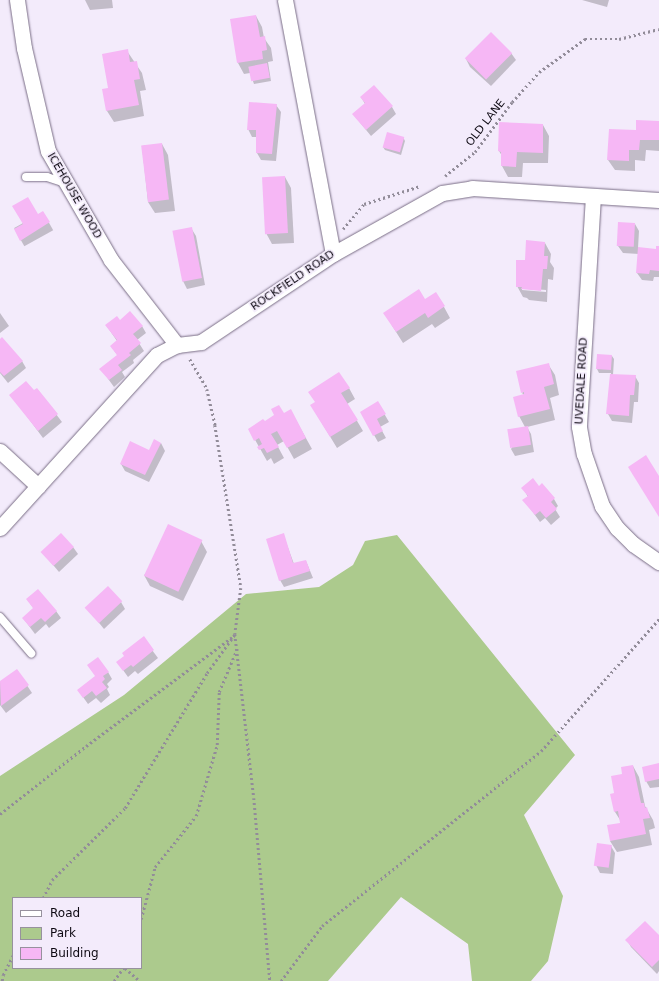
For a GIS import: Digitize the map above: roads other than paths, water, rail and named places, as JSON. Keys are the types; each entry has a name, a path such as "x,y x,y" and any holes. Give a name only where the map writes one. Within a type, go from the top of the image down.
{"street":[{"name":"ICEHOUSE WOOD","path":"17,0 24,48 48,151 111,260 177,345"},
{"path":"285,0 332,248"},
{"name":"ROCKFIELD ROAD","path":"0,528 157,355 177,345 201,342 332,248 442,193 472,188 659,200"},
{"name":"UVEDALE ROAD","path":"593,196 579,427 584,454 602,506 617,528 633,544 659,562"},
{"path":"0,451 38,486"}],"lane":[{"path":"26,177 47,177 67,183"},
{"path":"0,617 31,653"}]}
